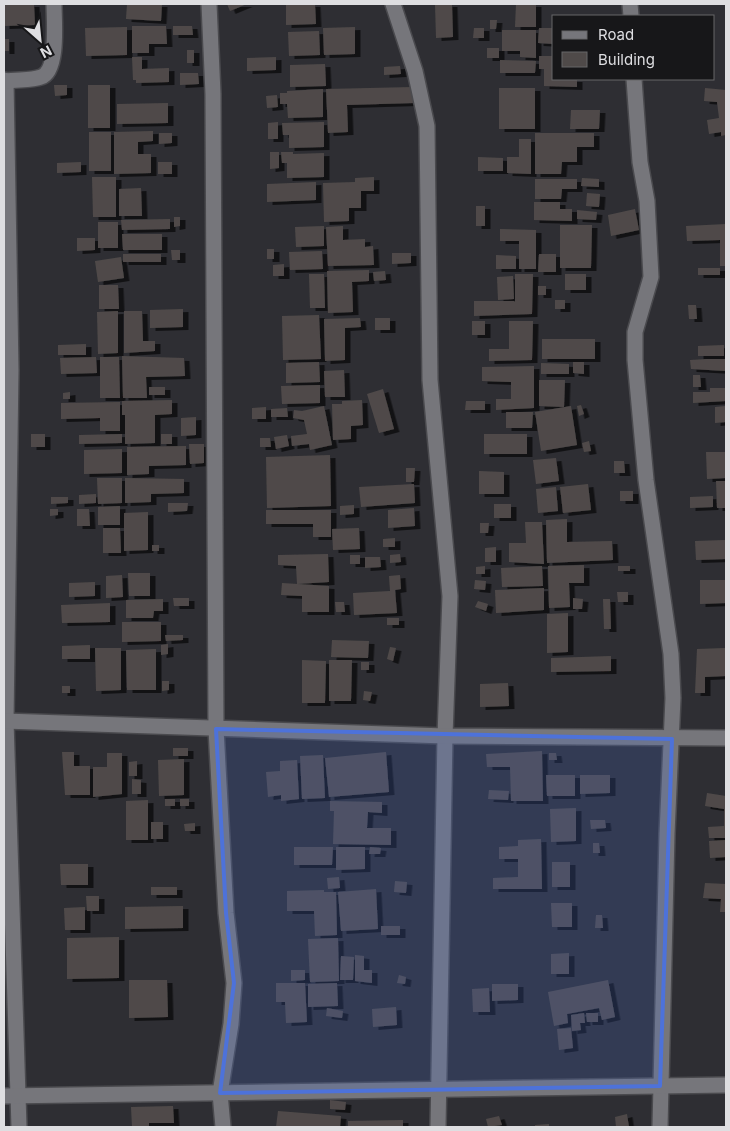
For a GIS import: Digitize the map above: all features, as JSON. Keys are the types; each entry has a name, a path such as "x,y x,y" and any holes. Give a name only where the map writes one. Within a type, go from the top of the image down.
{"street":[{"path":"19,1127 11,1096 5,721 10,370 5,80 42,77 50,70 53,60 54,4"},
{"path":"210,4 213,104 216,730 226,913 234,983 231,1024 220,1093 223,1127"},
{"path":"393,4 415,71 427,126 430,380 450,596 438,1127"},
{"path":"634,80 640,162 647,201 651,277 635,332 635,360 646,480 671,654 673,698 667,834 660,1127"},
{"path":"5,721 216,730 446,736 726,738"},
{"path":"11,1096 726,1086"}],"highlighted area":[{"path":"216,729 672,739 660,1086 220,1093 234,983 226,913"}],"building":[{"path":"4,4 34,4 35,25 4,26"},
{"path":"127,4 162,4 161,21 126,19"},
{"path":"227,4 247,4 230,11"},
{"path":"286,4 315,4 316,24 286,25"},
{"path":"435,4 452,4 453,37 436,38"},
{"path":"516,4 536,4 536,27 515,27"},
{"path":"490,20 497,20 496,29 490,29"},
{"path":"132,26 166,26 167,44 149,44 149,53 132,53"},
{"path":"173,26 192,26 193,35 173,35"},
{"path":"127,27 127,55 86,56 85,28"},
{"path":"355,27 355,54 324,55 323,28"},
{"path":"474,28 484,28 484,38 473,38"},
{"path":"539,28 552,28 552,44 538,43"},
{"path":"502,30 536,30 536,58 520,57 520,51 502,51"},
{"path":"319,31 320,55 289,56 288,32"},
{"path":"4,39 9,39 9,51 4,51"},
{"path":"487,48 499,48 499,58 487,58"},
{"path":"187,50 194,50 194,63 187,63"},
{"path":"539,56 552,56 552,80 577,80 577,87 544,86 544,69 539,69"},
{"path":"132,57 142,57 142,69 169,68 169,82 136,83 136,80 133,80"},
{"path":"276,57 276,70 247,71 247,58"},
{"path":"500,60 536,61 535,73 500,73"},
{"path":"325,64 326,86 290,87 290,65"},
{"path":"400,66 401,74 384,75 384,67"},
{"path":"180,73 198,73 199,84 180,85"},
{"path":"54,85 67,85 67,95 55,96"},
{"path":"88,85 110,85 110,128 88,128"},
{"path":"413,87 414,103 347,105 348,132 328,133 326,89"},
{"path":"499,88 535,88 535,129 499,129"},
{"path":"705,88 726,90 726,135 721,136 721,132 709,134 707,120 719,118 717,102 704,101"},
{"path":"323,89 323,117 288,118 287,104 280,104 280,93"},
{"path":"277,95 278,107 267,108 266,96"},
{"path":"168,103 168,123 117,124 117,104"},
{"path":"571,110 600,110 599,129 570,129"},
{"path":"278,122 278,139 268,139 268,123"},
{"path":"324,122 324,147 289,148 289,135 283,135 282,123"},
{"path":"153,131 153,141 138,142 138,154 151,154 151,173 114,174 114,132"},
{"path":"89,132 111,132 111,171 89,171"},
{"path":"159,133 172,133 172,143 159,144"},
{"path":"535,133 594,133 594,147 577,147 577,162 562,162 561,174 535,174"},
{"path":"519,139 531,139 531,174 507,173 507,157 519,157"},
{"path":"270,152 279,152 279,168 270,169"},
{"path":"281,152 293,152 293,154 324,153 324,177 287,178 287,163 282,163"},
{"path":"478,157 503,158 503,171 478,171"},
{"path":"81,162 81,172 57,173 57,163"},
{"path":"158,162 172,162 172,174 158,174"},
{"path":"92,177 116,177 116,217 93,217"},
{"path":"374,177 374,191 361,191 361,208 349,208 349,221 324,222 323,183 355,182 355,178"},
{"path":"582,178 599,179 599,187 581,186"},
{"path":"535,179 577,179 577,189 562,189 561,199 535,199"},
{"path":"316,182 316,200 267,202 267,184"},
{"path":"141,188 142,216 119,216 119,189"},
{"path":"587,193 600,194 599,207 586,206"},
{"path":"534,202 560,202 560,209 572,209 572,221 534,220"},
{"path":"476,206 485,206 485,226 476,226"},
{"path":"635,209 639,230 611,236 608,215"},
{"path":"577,210 597,212 596,220 577,219"},
{"path":"174,217 180,217 180,226 174,227"},
{"path":"170,219 170,229 122,230 121,220"},
{"path":"98,222 118,222 118,248 98,248"},
{"path":"726,224 726,266 720,266 720,240 687,241 686,226"},
{"path":"560,225 592,225 591,268 560,268"},
{"path":"324,226 324,246 296,247 295,227"},
{"path":"343,226 343,240 365,239 365,247 373,246 374,265 328,266 326,227"},
{"path":"500,229 536,230 536,269 519,269 519,241 500,241"},
{"path":"122,234 162,234 162,250 123,250"},
{"path":"77,238 95,238 95,250 77,251"},
{"path":"267,249 274,249 274,259 267,259"},
{"path":"171,250 180,250 180,260 172,260"},
{"path":"322,251 323,269 290,270 289,252"},
{"path":"392,253 411,253 411,263 392,264"},
{"path":"123,254 161,254 161,262 123,262"},
{"path":"539,254 556,254 556,272 538,272"},
{"path":"496,255 516,256 516,269 496,269"},
{"path":"121,257 124,278 98,282 95,261"},
{"path":"284,264 284,276 273,276 273,265"},
{"path":"698,268 720,268 720,275 698,275"},
{"path":"369,270 369,281 352,282 353,312 328,313 327,271"},
{"path":"385,271 386,280 374,281 373,272"},
{"path":"309,274 324,274 325,308 310,308"},
{"path":"515,274 533,274 532,314 474,316 474,301 515,302"},
{"path":"565,274 586,274 586,290 565,290"},
{"path":"513,276 514,299 498,300 497,277"},
{"path":"99,285 118,285 119,309 99,309"},
{"path":"538,286 546,286 546,295 538,295"},
{"path":"555,300 565,300 565,309 555,309"},
{"path":"688,305 696,305 697,319 689,319"},
{"path":"183,309 183,327 150,328 150,310"},
{"path":"118,311 118,353 98,354 97,312"},
{"path":"124,311 142,311 143,341 155,341 155,351 124,353"},
{"path":"319,315 321,359 283,360 282,316"},
{"path":"360,318 361,327 345,328 345,360 325,361 324,319"},
{"path":"375,318 390,318 390,330 375,330"},
{"path":"472,321 485,321 485,335 472,335"},
{"path":"509,321 533,321 532,360 489,361 489,349 509,349"},
{"path":"542,339 595,339 595,359 542,359"},
{"path":"86,344 86,355 58,355 58,345"},
{"path":"724,345 724,356 698,356 698,346"},
{"path":"122,356 184,358 185,376 146,377 147,398 123,398"},
{"path":"96,357 97,373 61,374 60,358"},
{"path":"100,357 119,357 120,398 100,398"},
{"path":"726,359 726,371 691,369 690,360"},
{"path":"319,362 320,382 286,383 286,363"},
{"path":"573,362 584,362 584,374 573,373"},
{"path":"541,363 569,364 569,374 541,374"},
{"path":"534,366 534,408 496,410 496,399 511,399 511,382 482,381 482,367"},
{"path":"344,370 345,397 325,397 324,371"},
{"path":"693,375 700,375 701,387 693,387"},
{"path":"539,380 565,380 564,407 539,406"},
{"path":"320,385 320,403 282,404 281,386"},
{"path":"149,387 165,387 165,395 149,395"},
{"path":"710,388 726,388 726,401 693,403 693,392 710,392"},
{"path":"383,389 394,429 379,433 367,394"},
{"path":"70,392 70,399 63,399 63,393"},
{"path":"172,400 172,414 155,415 155,443 125,444 125,415 122,415 122,401"},
{"path":"362,400 363,425 351,426 351,439 333,440 332,404 342,404 342,401"},
{"path":"466,401 485,401 485,410 465,410"},
{"path":"120,402 120,431 100,431 100,418 61,419 61,403"},
{"path":"581,405 584,414 579,416 577,406"},
{"path":"324,406 332,445 310,450 309,444 292,446 291,436 307,434 304,420 293,418 294,410 302,411"},
{"path":"571,406 577,445 541,451 535,412"},
{"path":"726,406 726,422 715,423 715,407"},
{"path":"266,407 266,419 252,419 252,408"},
{"path":"287,408 288,417 271,417 271,409"},
{"path":"506,412 533,412 532,428 506,428"},
{"path":"196,417 196,435 181,436 181,418"},
{"path":"31,434 45,434 45,447 31,447"},
{"path":"122,434 122,443 79,444 79,435"},
{"path":"161,434 172,434 172,444 161,444"},
{"path":"484,434 527,434 527,454 484,454"},
{"path":"287,435 289,446 276,449 274,437"},
{"path":"260,438 270,438 271,447 260,447"},
{"path":"589,441 591,451 584,452 582,443"},
{"path":"189,444 204,444 204,463 190,464"},
{"path":"186,446 186,465 149,466 149,474 127,475 127,447"},
{"path":"122,449 122,473 84,474 84,450"},
{"path":"706,452 726,452 726,478 707,479"},
{"path":"330,455 331,506 267,508 266,457"},
{"path":"556,458 559,481 536,484 533,460"},
{"path":"614,461 624,461 625,473 614,473"},
{"path":"406,468 415,468 414,482 406,482"},
{"path":"479,471 504,472 504,494 479,494"},
{"path":"97,478 122,478 122,503 98,504"},
{"path":"125,478 184,479 184,493 151,494 151,502 125,503"},
{"path":"716,481 726,481 726,508 717,508"},
{"path":"414,484 415,503 361,507 359,487"},
{"path":"588,484 591,510 563,513 560,487"},
{"path":"556,487 558,511 538,513 536,489"},
{"path":"620,491 633,491 633,501 620,501"},
{"path":"96,494 96,503 79,504 79,495"},
{"path":"713,496 713,507 690,508 690,497"},
{"path":"51,497 68,497 68,503 51,504"},
{"path":"168,503 188,503 187,511 168,512"},
{"path":"494,504 511,504 511,518 494,518"},
{"path":"354,505 354,514 340,515 340,506"},
{"path":"120,506 120,525 98,525 98,507"},
{"path":"414,508 415,526 388,528 388,510"},
{"path":"50,509 58,509 58,515 50,516"},
{"path":"77,509 89,509 90,526 77,526"},
{"path":"266,510 331,510 331,537 313,537 313,524 266,524"},
{"path":"148,512 148,550 124,551 124,513"},
{"path":"567,519 567,542 612,541 613,560 547,563 546,520"},
{"path":"525,522 542,522 544,564 509,562 509,543 526,543"},
{"path":"480,523 489,523 488,533 480,533"},
{"path":"103,528 120,528 121,553 103,553"},
{"path":"359,528 360,549 333,550 332,529"},
{"path":"395,538 395,547 383,547 383,539"},
{"path":"725,540 726,559 696,560 695,541"},
{"path":"152,545 159,545 159,551 152,551"},
{"path":"496,547 496,562 485,562 485,548"},
{"path":"328,554 329,582 297,584 296,566 278,565 278,555"},
{"path":"400,554 401,562 390,563 390,555"},
{"path":"350,555 360,555 360,564 350,564"},
{"path":"365,557 380,557 381,567 365,568"},
{"path":"584,565 584,583 569,583 570,607 549,608 548,566"},
{"path":"485,566 485,574 476,574 476,567"},
{"path":"542,566 543,586 502,587 501,568"},
{"path":"618,566 630,566 630,571 618,571"},
{"path":"128,573 150,573 150,596 129,596"},
{"path":"122,575 123,597 106,598 106,576"},
{"path":"400,575 401,589 395,590 397,613 354,615 353,593 390,591 389,576"},
{"path":"475,580 486,581 485,590 474,589"},
{"path":"700,580 726,580 726,603 700,604"},
{"path":"95,582 95,596 69,597 69,583"},
{"path":"282,583 329,586 329,612 302,612 302,596 281,595"},
{"path":"544,588 544,610 496,613 495,590"},
{"path":"617,592 628,592 628,602 618,602"},
{"path":"173,598 189,598 189,606 174,606"},
{"path":"573,598 583,599 582,609 573,609"},
{"path":"163,599 163,611 154,611 153,618 126,618 126,600"},
{"path":"603,599 610,599 611,629 604,629"},
{"path":"478,601 488,604 486,611 475,607"},
{"path":"335,602 344,602 345,612 336,612"},
{"path":"110,603 110,622 62,623 61,605"},
{"path":"568,613 568,652 547,653 547,614"},
{"path":"387,618 399,618 399,625 387,625"},
{"path":"122,622 161,622 161,641 122,642"},
{"path":"165,635 183,635 183,640 166,641"},
{"path":"332,640 369,641 368,658 331,657"},
{"path":"168,644 168,654 161,655 161,645"},
{"path":"90,645 90,659 62,659 62,646"},
{"path":"390,647 396,648 393,661 387,659"},
{"path":"95,648 121,648 121,690 96,691"},
{"path":"725,648 726,676 705,677 705,693 695,693 697,649"},
{"path":"156,649 156,690 127,690 126,650"},
{"path":"611,656 611,671 551,672 551,658"},
{"path":"302,660 326,661 325,703 302,703"},
{"path":"329,660 352,660 351,701 329,701"},
{"path":"361,662 369,662 369,670 361,670"},
{"path":"162,681 169,681 169,690 162,691"},
{"path":"508,683 509,706 480,707 480,684"},
{"path":"62,686 70,686 70,693 62,693"},
{"path":"364,691 372,692 370,701 363,700"},
{"path":"173,748 188,748 188,756 173,756"},
{"path":"542,751 543,801 511,801 510,767 487,767 486,754"},
{"path":"62,752 74,752 74,766 90,766 90,795 65,795"},
{"path":"386,752 389,792 329,797 325,758"},
{"path":"107,753 122,753 122,794 93,797 93,767 107,767"},
{"path":"549,753 556,753 557,760 549,760"},
{"path":"323,755 325,798 302,799 300,756"},
{"path":"184,759 184,795 159,796 158,760"},
{"path":"297,760 299,799 281,801 281,795 268,797 266,772 280,771 280,761"},
{"path":"137,761 137,776 129,776 129,762"},
{"path":"546,775 575,775 575,796 547,796"},
{"path":"580,775 610,775 610,793 580,794"},
{"path":"132,779 141,780 141,794 132,794"},
{"path":"489,790 509,791 508,800 488,799"},
{"path":"707,793 726,796 726,838 709,838 708,827 724,826 724,809 705,806"},
{"path":"165,799 175,799 175,806 165,806"},
{"path":"180,799 189,799 189,806 180,806"},
{"path":"148,800 148,840 126,840 126,801"},
{"path":"330,801 382,802 382,813 368,812 367,828 391,828 391,845 333,844 334,811 330,811"},
{"path":"576,808 576,841 551,842 550,809"},
{"path":"590,820 605,820 606,828 591,829"},
{"path":"151,822 163,822 163,839 151,839"},
{"path":"195,823 195,831 185,831 184,824"},
{"path":"541,839 542,889 493,889 493,878 518,877 518,859 499,859 499,847 518,846 518,840"},
{"path":"726,840 726,857 710,858 709,841"},
{"path":"593,843 599,843 600,853 593,853"},
{"path":"294,847 333,847 332,865 294,865"},
{"path":"336,847 365,847 365,869 336,870"},
{"path":"370,847 381,848 380,854 369,854"},
{"path":"552,862 570,862 570,887 552,887"},
{"path":"60,864 88,864 88,885 61,885"},
{"path":"339,877 340,888 328,889 327,878"},
{"path":"395,881 407,882 406,893 394,892"},
{"path":"705,883 726,884 726,912 720,912 721,899 703,898"},
{"path":"151,887 177,887 177,895 151,895"},
{"path":"376,889 378,929 341,931 338,892"},
{"path":"324,890 324,892 336,892 337,935 315,936 314,911 287,911 287,891"},
{"path":"86,896 99,896 99,911 87,911"},
{"path":"551,903 572,903 572,927 552,927"},
{"path":"183,906 183,928 125,929 125,907"},
{"path":"85,907 85,930 65,930 64,908"},
{"path":"596,915 602,915 603,928 595,928"},
{"path":"381,926 400,926 400,935 381,935"},
{"path":"119,937 119,978 67,979 67,938"},
{"path":"338,938 339,981 310,982 308,939"},
{"path":"569,953 569,974 551,974 551,954"},
{"path":"355,955 364,956 364,970 372,970 372,983 355,981"},
{"path":"341,956 354,957 353,980 340,980"},
{"path":"291,970 305,970 305,980 291,981"},
{"path":"399,975 406,977 405,984 397,983"},
{"path":"129,980 167,980 168,1017 129,1018"},
{"path":"608,980 615,1017 602,1020 599,1008 567,1014 568,1023 554,1026 548,992"},
{"path":"276,983 305,983 307,1022 286,1023 285,1002 276,1002"},
{"path":"337,983 338,1006 308,1007 308,984"},
{"path":"492,984 518,984 518,1000 492,1001"},
{"path":"489,988 490,1012 473,1012 472,989"},
{"path":"396,1007 397,1025 373,1027 372,1009"},
{"path":"327,1008 343,1011 342,1018 326,1016"},
{"path":"584,1013 585,1023 580,1023 581,1030 572,1031 571,1015"},
{"path":"586,1013 598,1013 598,1022 587,1022"},
{"path":"571,1028 573,1048 559,1050 557,1029"},
{"path":"330,1100 346,1102 345,1110 330,1109"},
{"path":"173,1106 174,1123 149,1123 149,1127 132,1127 131,1107"},
{"path":"278,1111 341,1116 340,1127 276,1127"},
{"path":"627,1114 629,1127 616,1127 615,1117"},
{"path":"499,1116 502,1125 488,1127 486,1119"},
{"path":"403,1120 403,1127 348,1127 348,1121"},
{"path":"549,1124 549,1127 535,1127 535,1125"}]}
